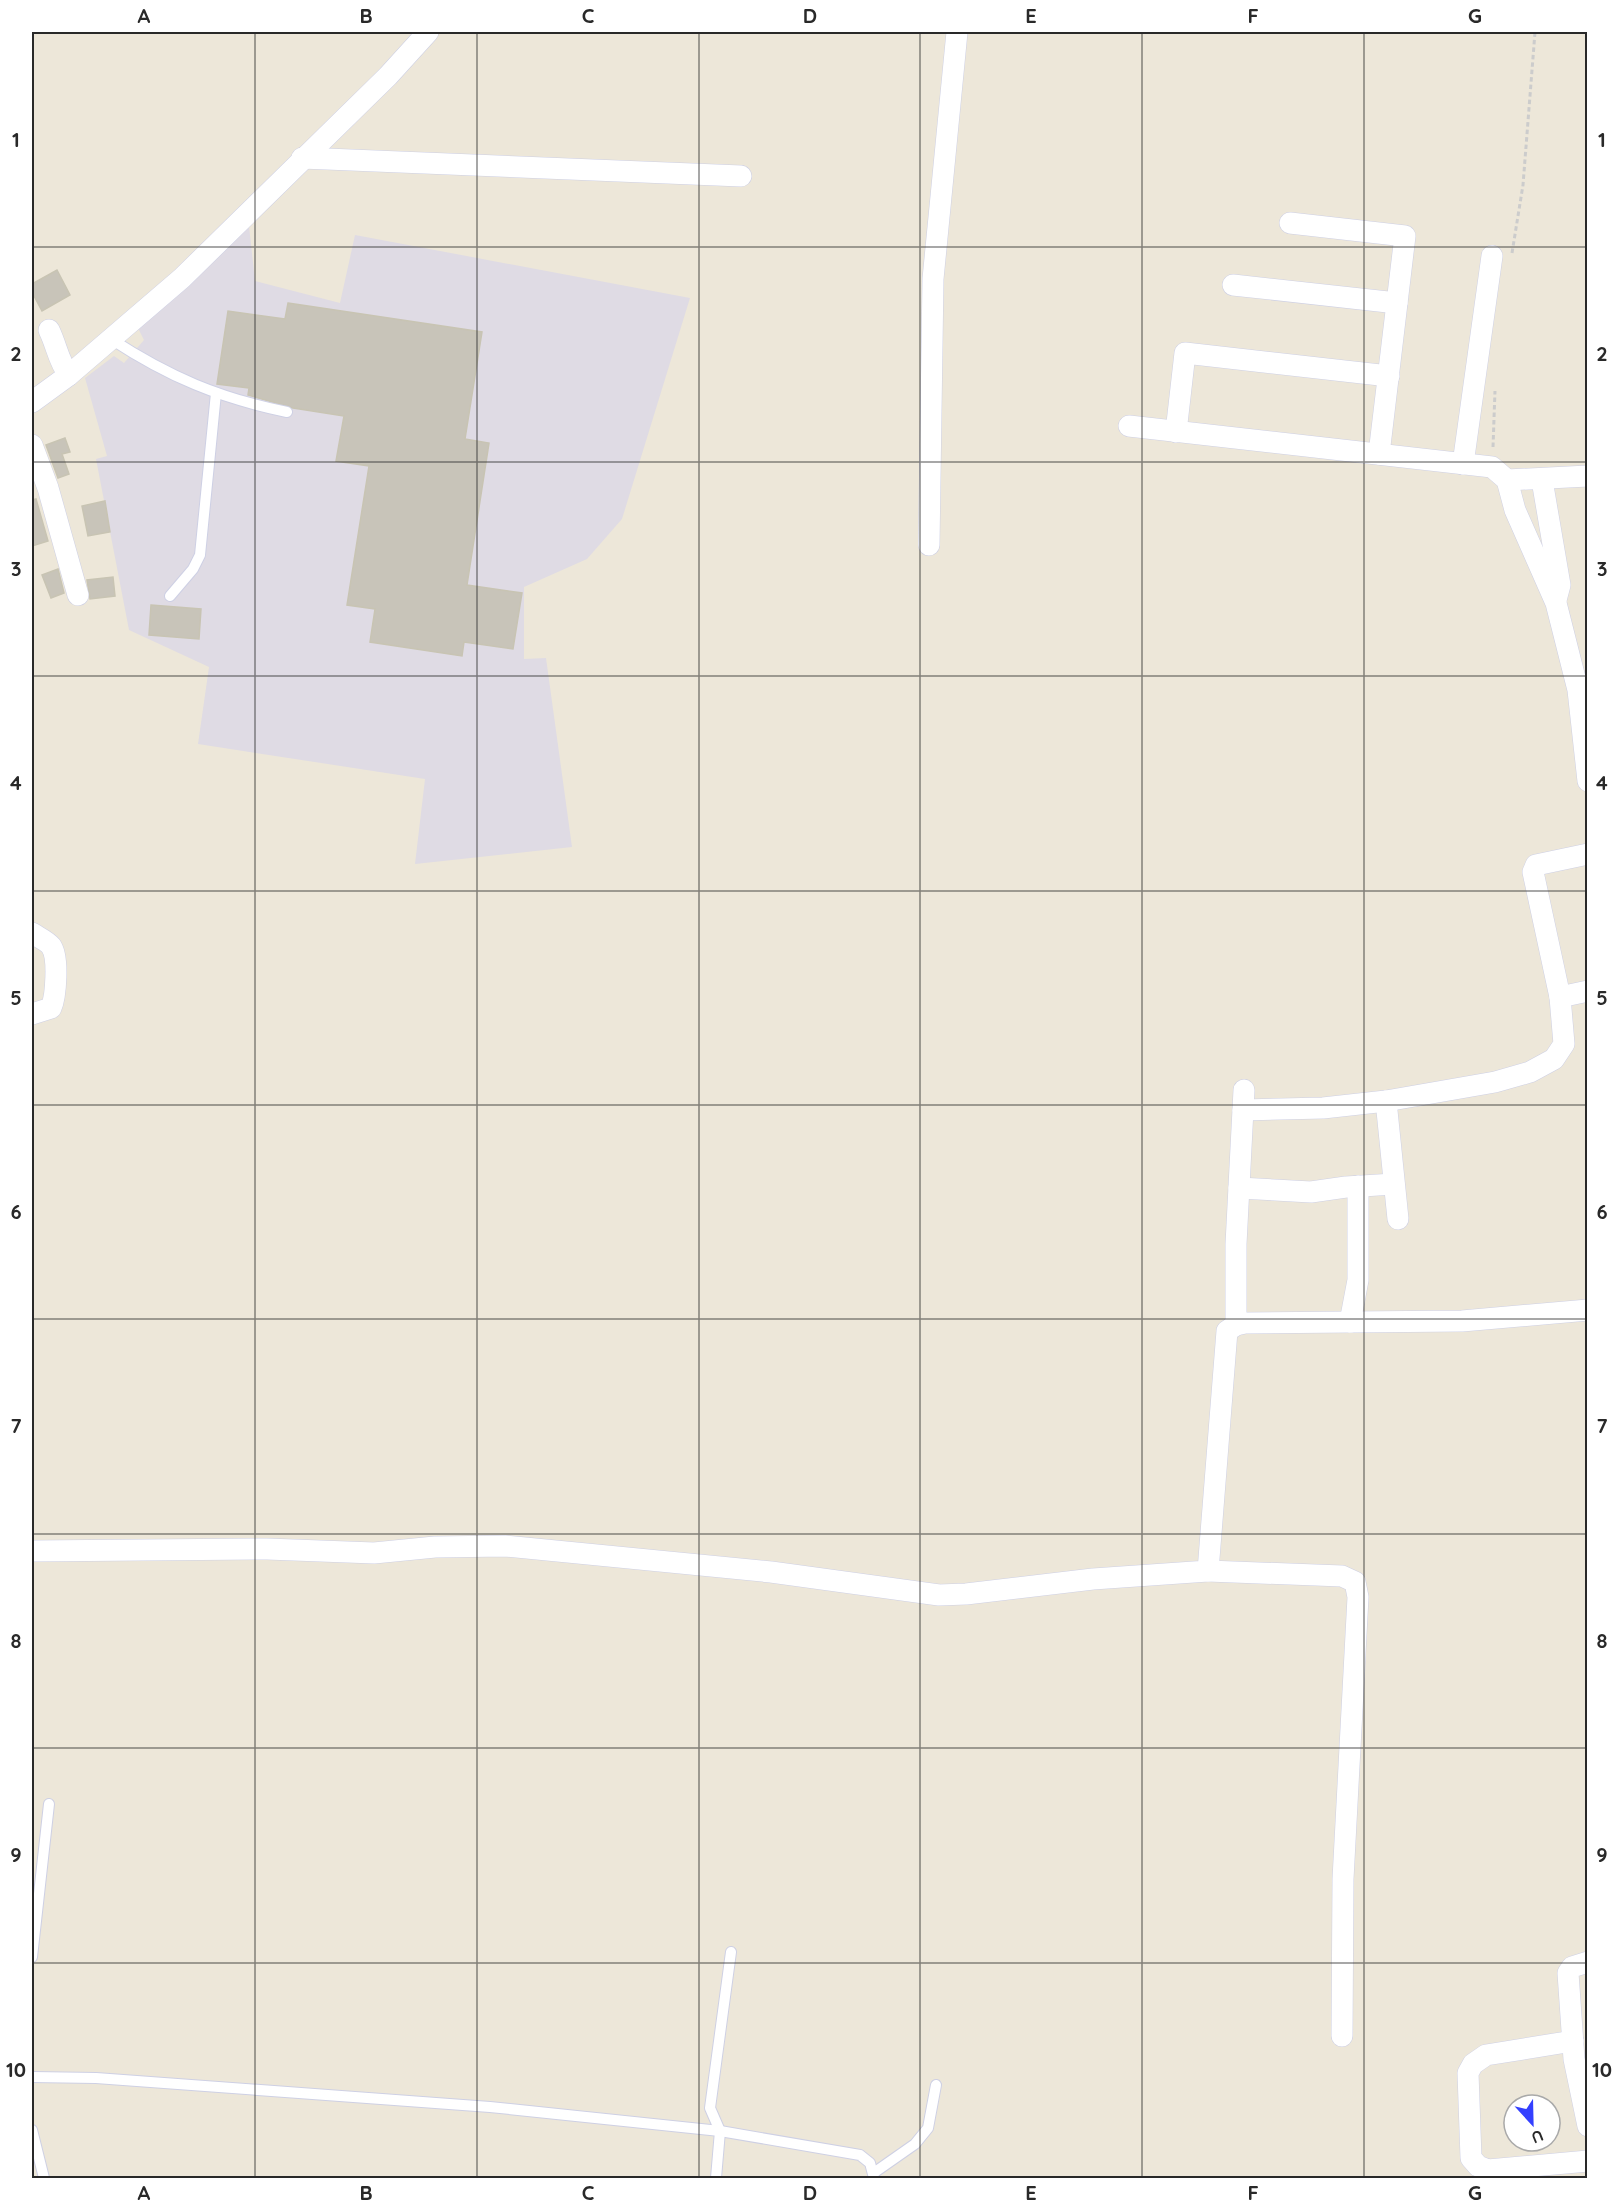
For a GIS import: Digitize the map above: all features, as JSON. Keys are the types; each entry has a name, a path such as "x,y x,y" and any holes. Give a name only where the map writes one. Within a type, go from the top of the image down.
{"street":[{"path":"32,402 69,375 182,278 388,76 428,32"},
{"path":"929,545 933,279 957,32"},
{"path":"302,158 741,176"},
{"path":"1290,224 1405,236 1379,454"},
{"path":"1464,464 1501,258"},
{"path":"1233,285 1397,303"},
{"path":"49,330 60,351 59,362 69,375"},
{"path":"1176,432 1185,353 1389,376"},
{"path":"1129,426 1464,464 1542,480 1587,476"},
{"path":"32,445 48,488 78,595"},
{"path":"1500,473 1556,603 1578,690 1587,781"},
{"path":"1542,480 1560,585 1556,603"},
{"path":"1236,1324 1239,1188 1244,1100 1323,1108 1386,1101 1495,1082 1545,1065 1554,1059 1564,1044 1560,997 1533,872 1536,865 1587,854"},
{"path":"32,933 51,946 55,954 56,998 51,1008 32,1014"},
{"path":"1560,997 1587,991"},
{"path":"1386,1101 1398,1219"},
{"path":"1239,1188 1311,1192 1394,1184"},
{"path":"1350,1322 1358,1280 1358,1186"},
{"path":"1208,1571 1227,1331 1236,1324 1462,1321 1587,1310"},
{"path":"32,1551 267,1550 374,1553 435,1547 505,1546 771,1572 939,1595 1208,1571 1342,1576 1352,1579 1357,1587 1343,1879 1342,2036"},
{"path":"1587,1962 1572,1967 1568,1973 1587,2126"},
{"path":"1578,2052 1486,2055 1473,2064 1468,2073 1471,2158 1478,2166 1488,2170 1587,2161"}],"lane":[{"path":"111,339 184,382 251,404 287,412"},
{"path":"170,596 193,569 200,555 216,393"},
{"path":"32,1957 49,1804"},
{"path":"716,2178 720,2131 710,2108 731,1952"},
{"path":"32,2077 96,2078 490,2107 720,2131 860,2155 870,2163 874,2175 915,2144 928,2128 936,2085"},
{"path":"32,2130 44,2178"}],"path":[{"path":"1501,258 1522,185 1535,32"},
{"path":"1495,386 1500,473"}],"shaded area":[{"path":"249,226 255,281 340,303 355,235 690,298 622,519 587,559 524,587 524,659 546,658 572,847 415,864 425,779 198,744 209,667 129,630 96,459 107,456 85,378 114,356 124,363 144,340 138,328"}],"building":[{"path":"57,270 70,295 42,311 32,292 32,284"},
{"path":"288,303 482,332 465,439 489,443 467,585 522,593 513,649 464,642 462,656 370,642 375,609 347,605 369,466 336,461 344,416 293,408 248,395 249,388 217,384 228,311 285,319"},
{"path":"65,438 70,452 62,454 69,474 58,478 46,445"},
{"path":"36,499 48,541 32,546 32,500"},
{"path":"105,501 110,532 88,536 82,506"},
{"path":"58,569 64,593 51,598 42,575"},
{"path":"113,577 115,596 90,599 87,580"},
{"path":"151,605 201,609 199,639 149,635"}]}
